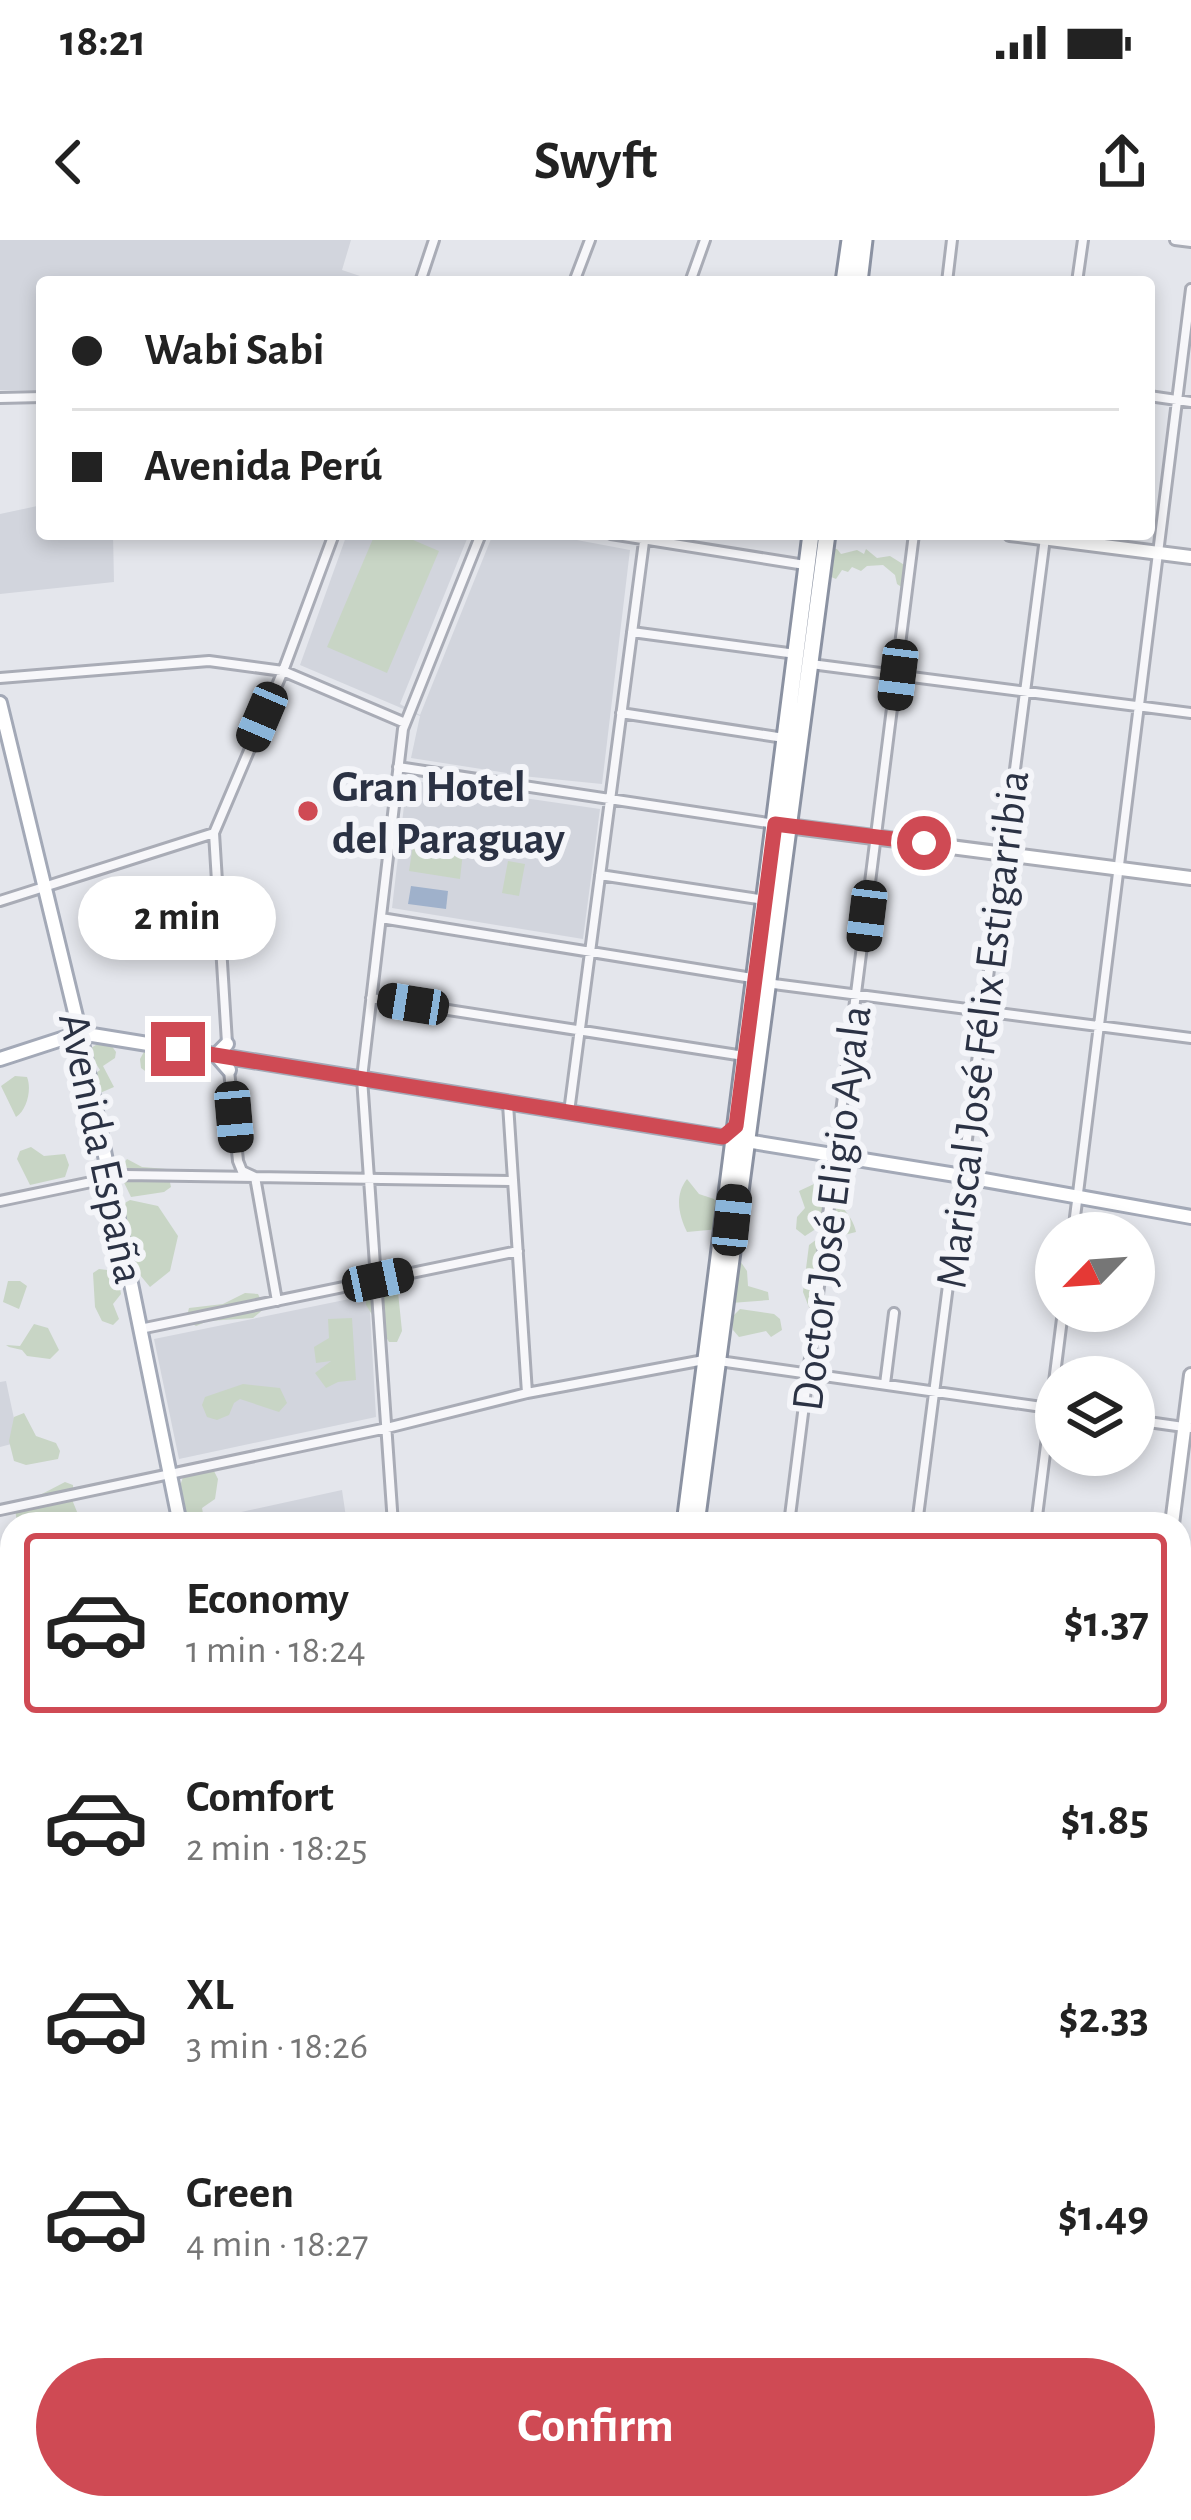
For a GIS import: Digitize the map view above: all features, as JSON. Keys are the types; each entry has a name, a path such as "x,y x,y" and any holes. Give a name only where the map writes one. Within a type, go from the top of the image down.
{"highway":[{"path":"860,276 864,240"},
{"path":"847,276 849,245"},
{"path":"751,1057 803,659 810,540"},
{"path":"761,981 771,860 782,825 786,739 826,540"},
{"path":"687,1512 742,1130 755,1023 752,1001 763,969 773,889 771,860"},
{"path":"697,1512 711,1360 732,1250 740,1140"}],"main road":[{"path":"1072,540 1191,557"},
{"name":"Avenida España","path":"0,704 83,1049 178,1512"},
{"path":"782,825 1191,878"},
{"path":"0,1059 79,1031 1191,1217"},
{"path":"1174,1512 1191,1375"}],"street":[{"path":"422,276 434,240"},
{"path":"576,276 590,240"},
{"path":"692,276 705,240"},
{"path":"948,276 952,240"},
{"path":"1078,276 1083,240"},
{"path":"1175,240 1191,242"},
{"path":"1076,1212 1191,289"},
{"path":"0,398 36,397"},
{"path":"1155,397 1191,402"},
{"path":"228,1178 237,1175 239,1166 225,1056 214,833 283,671 332,540"},
{"path":"392,1512 362,1078 405,723 480,540"},
{"path":"569,1112 644,540"},
{"path":"661,540 807,566"},
{"name":"Doctor José Eligio Ayala","path":"791,1512 913,540"},
{"name":"Mariscal José Félix Estigarribia","path":"919,1512 1045,540"},
{"path":"632,632 898,675 1191,713"},
{"path":"0,678 209,661 283,671 405,723"},
{"path":"621,713 786,739"},
{"path":"398,767 782,825"},
{"path":"0,902 214,833"},
{"path":"600,875 766,900"},
{"path":"381,918 761,981 1191,1038"},
{"path":"371,998 751,1057"},
{"path":"508,1102 527,1393"},
{"path":"239,1166 255,1177 277,1301"},
{"path":"0,1201 109,1176 513,1181"},
{"path":"140,1329 518,1251"},
{"path":"885,1384 894,1313"},
{"path":"0,1510 387,1428 527,1393 711,1360 1035,1405"},
{"path":"1155,1423 1188,1428"},
{"path":"1038,1512 1043,1476"}],"shaded area":[{"path":"0,240 351,240 342,270 360,276 36,276 36,390 0,390"},
{"path":"36,506 36,540 113,540 114,582 0,594 0,514"},
{"path":"345,540 467,540 400,704 420,715 491,540 577,540 630,550 602,784 512,775 510,796 600,809 583,939 392,908 407,780 503,794 507,773 411,758 420,716 300,665"},
{"path":"369,1295 376,1417 179,1459 154,1339"},
{"path":"6,1381 19,1442 0,1447 0,1382"},
{"path":"342,1490 345,1512 241,1512"}],"green space":[{"path":"372,540 413,540 439,551 387,673 327,647"},
{"path":"827,548 841,554 857,550 864,554 866,549 877,558 890,556 906,566 908,582 903,588 897,584 895,575 883,565 861,571 852,567 836,579 824,574"},
{"path":"413,845 463,852 460,879 409,871"},
{"path":"508,861 525,864 519,896 502,893"},
{"path":"99,1043 111,1045 116,1052 103,1066 114,1087 100,1093 94,1090 92,1076 100,1070 90,1054"},
{"path":"146,1048 154,1049 168,1063 156,1079 141,1068"},
{"path":"15,1076 27,1077 29,1087 26,1104 16,1117 1,1086"},
{"path":"31,1147 44,1156 65,1154 69,1165 65,1177 30,1185 17,1159 20,1151"},
{"path":"127,1159 142,1167 167,1169 171,1187 131,1197 118,1170"},
{"path":"687,1179 699,1194 720,1206 719,1229 687,1232 679,1206"},
{"path":"814,1184 840,1205 856,1232 844,1235 828,1221 805,1236 796,1229 797,1217 805,1208 799,1191"},
{"path":"130,1200 158,1206 178,1236 170,1271 150,1287 135,1269 134,1244 126,1243 123,1204"},
{"path":"821,1236 824,1244 816,1256 820,1259 814,1309 810,1310 803,1292 809,1245"},
{"path":"738,1258 747,1271 748,1286 768,1292 769,1300 731,1303"},
{"path":"99,1269 119,1282 121,1294 113,1304 119,1319 113,1325 102,1321 95,1307 93,1273"},
{"path":"8,1281 27,1286 19,1309 3,1302"},
{"path":"374,1282 398,1292 402,1331 397,1342 389,1342 366,1305 366,1292"},
{"path":"245,1293 258,1294 265,1308 253,1318 196,1326 186,1320 189,1308 223,1304"},
{"path":"740,1309 774,1314 782,1330 771,1337 766,1331 739,1337 732,1317"},
{"path":"352,1318 356,1380 326,1388 315,1373 331,1361 316,1363 314,1347 329,1338 328,1319"},
{"path":"34,1324 48,1328 59,1350 50,1359 27,1356 6,1345 20,1346"},
{"path":"243,1384 280,1388 287,1403 279,1412 240,1399 229,1415 217,1420 207,1417 202,1405 205,1397"},
{"path":"24,1413 36,1436 56,1443 58,1459 26,1465 14,1461 9,1441 14,1417"},
{"path":"211,1465 218,1479 215,1499 203,1512 180,1512 178,1492 183,1477"},
{"path":"65,1482 73,1485 77,1512 16,1512 15,1508"}],"water":[{"path":"411,886 448,891 446,909 408,904"}],"place":[{"name":"Gran Hotel del Paraguay","path":"308,811"}],"route":[{"path":"178,1049 723,1137 736,1126 775,824 924,843"}]}
